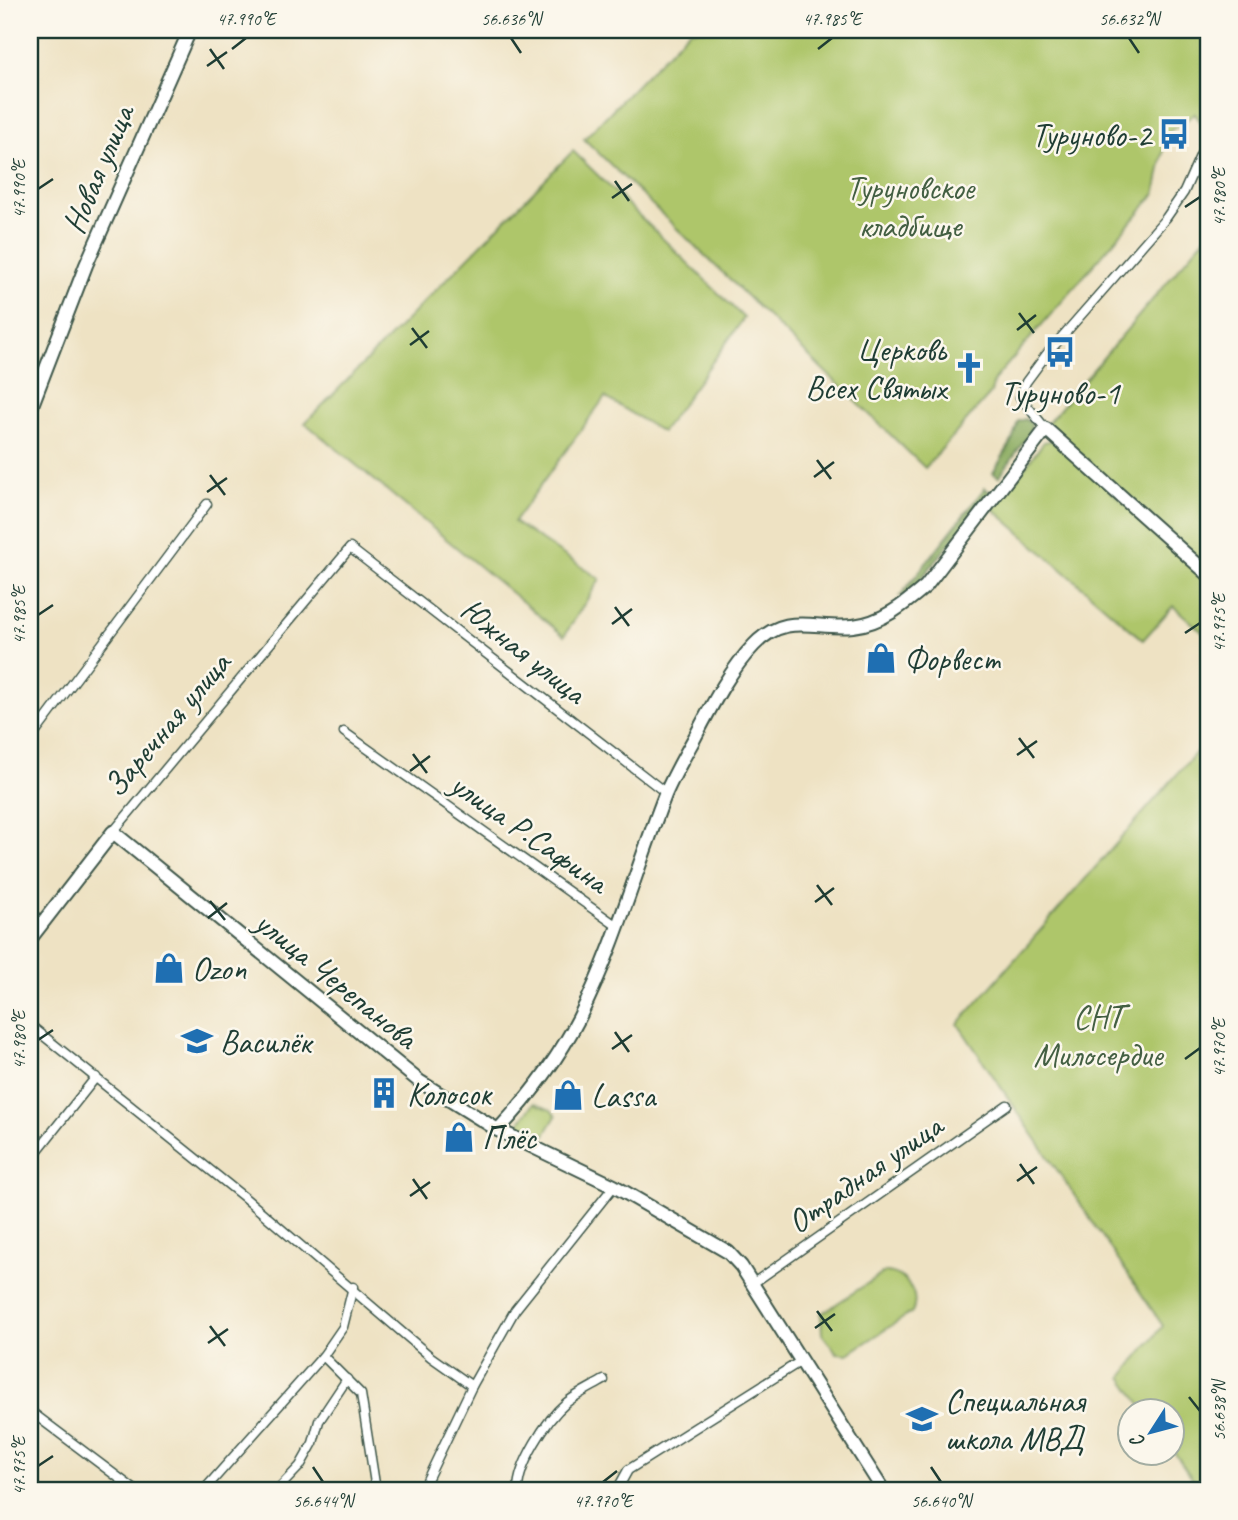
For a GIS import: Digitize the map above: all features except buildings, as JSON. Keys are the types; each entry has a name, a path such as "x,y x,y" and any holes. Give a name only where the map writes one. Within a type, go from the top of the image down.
{"street":[{"name":"Новая улица","path":"30,410 91,253 190,30"},
{"path":"1208,138 1184,192 1166,218 1046,355 1026,382 1020,397 1046,429 1208,574"},
{"path":"498,1130 529,1094 564,1045 585,1005 666,793 706,715 744,656 761,638 783,625 852,626 870,622 907,603 926,586 1046,429"},
{"path":"30,740 207,504"},
{"name":"Южная улица","path":"349,548 666,793"},
{"name":"Заречная улица","path":"30,939 113,832 349,548"},
{"name":"улица Р.Сафина","path":"344,732 617,926"},
{"name":"улица Черепанова","path":"113,832 419,1080 498,1130 614,1186 721,1246 741,1266 883,1490"},
{"path":"30,1025 353,1287 432,1357 472,1386"},
{"path":"30,1160 96,1077"},
{"name":"Отрадная улица","path":"752,1284 1007,1104"},
{"path":"430,1490 427,1480 472,1386 514,1310 614,1186"},
{"path":"204,1490 323,1356 343,1327 353,1287"},
{"path":"323,1356 360,1394 376,1490"},
{"path":"617,1490 628,1470 801,1361"},
{"path":"277,1490 300,1466 313,1443 318,1421 346,1379"},
{"path":"517,1490 520,1469 552,1420 565,1404 604,1380"},
{"path":"30,1411 135,1490"}],"green space":[{"name":"Туруновское кладбище","path":"690,30 1208,30 1208,120 1202,124 1195,114 1167,133 1155,194 994,380 991,393 925,468 584,139"},
{"path":"573,151 744,318 662,432 605,397 514,522 600,579 564,636 305,423"},
{"path":"1208,234 1208,567 1047,424"},
{"path":"1025,419 1032,424 1029,434 999,477 993,473 1012,441 1018,421"},
{"path":"1054,440 1208,578 1208,637 1173,606 1143,640 993,509 1044,442"},
{"path":"985,488 991,493 908,595 900,596"},
{"name":"СНТ Милосердие","path":"1208,739 1208,1490 1200,1490 1185,1468 1186,1398 1137,1398 1122,1377 1163,1326 958,1024"},
{"path":"534,1103 551,1110 556,1116 538,1146 513,1131"},
{"path":"885,1272 899,1276 909,1285 914,1298 912,1312 848,1354 837,1353 822,1334 821,1314"}],"place":[{"name":"Туруново-2","path":"1174,134"},
{"name":"Туруново-1","path":"1060,352"},
{"name":"Церковь Всех Святых","path":"969,368"},
{"name":"Форвест","path":"881,658"},
{"name":"Ozon","path":"169,968"},
{"name":"Василёк","path":"197,1041"},
{"name":"Колосок","path":"384,1093"},
{"name":"Lassa","path":"568,1095"},
{"name":"Плёс","path":"459,1137"},
{"name":"Специальная школа МВД","path":"922,1419"}]}
